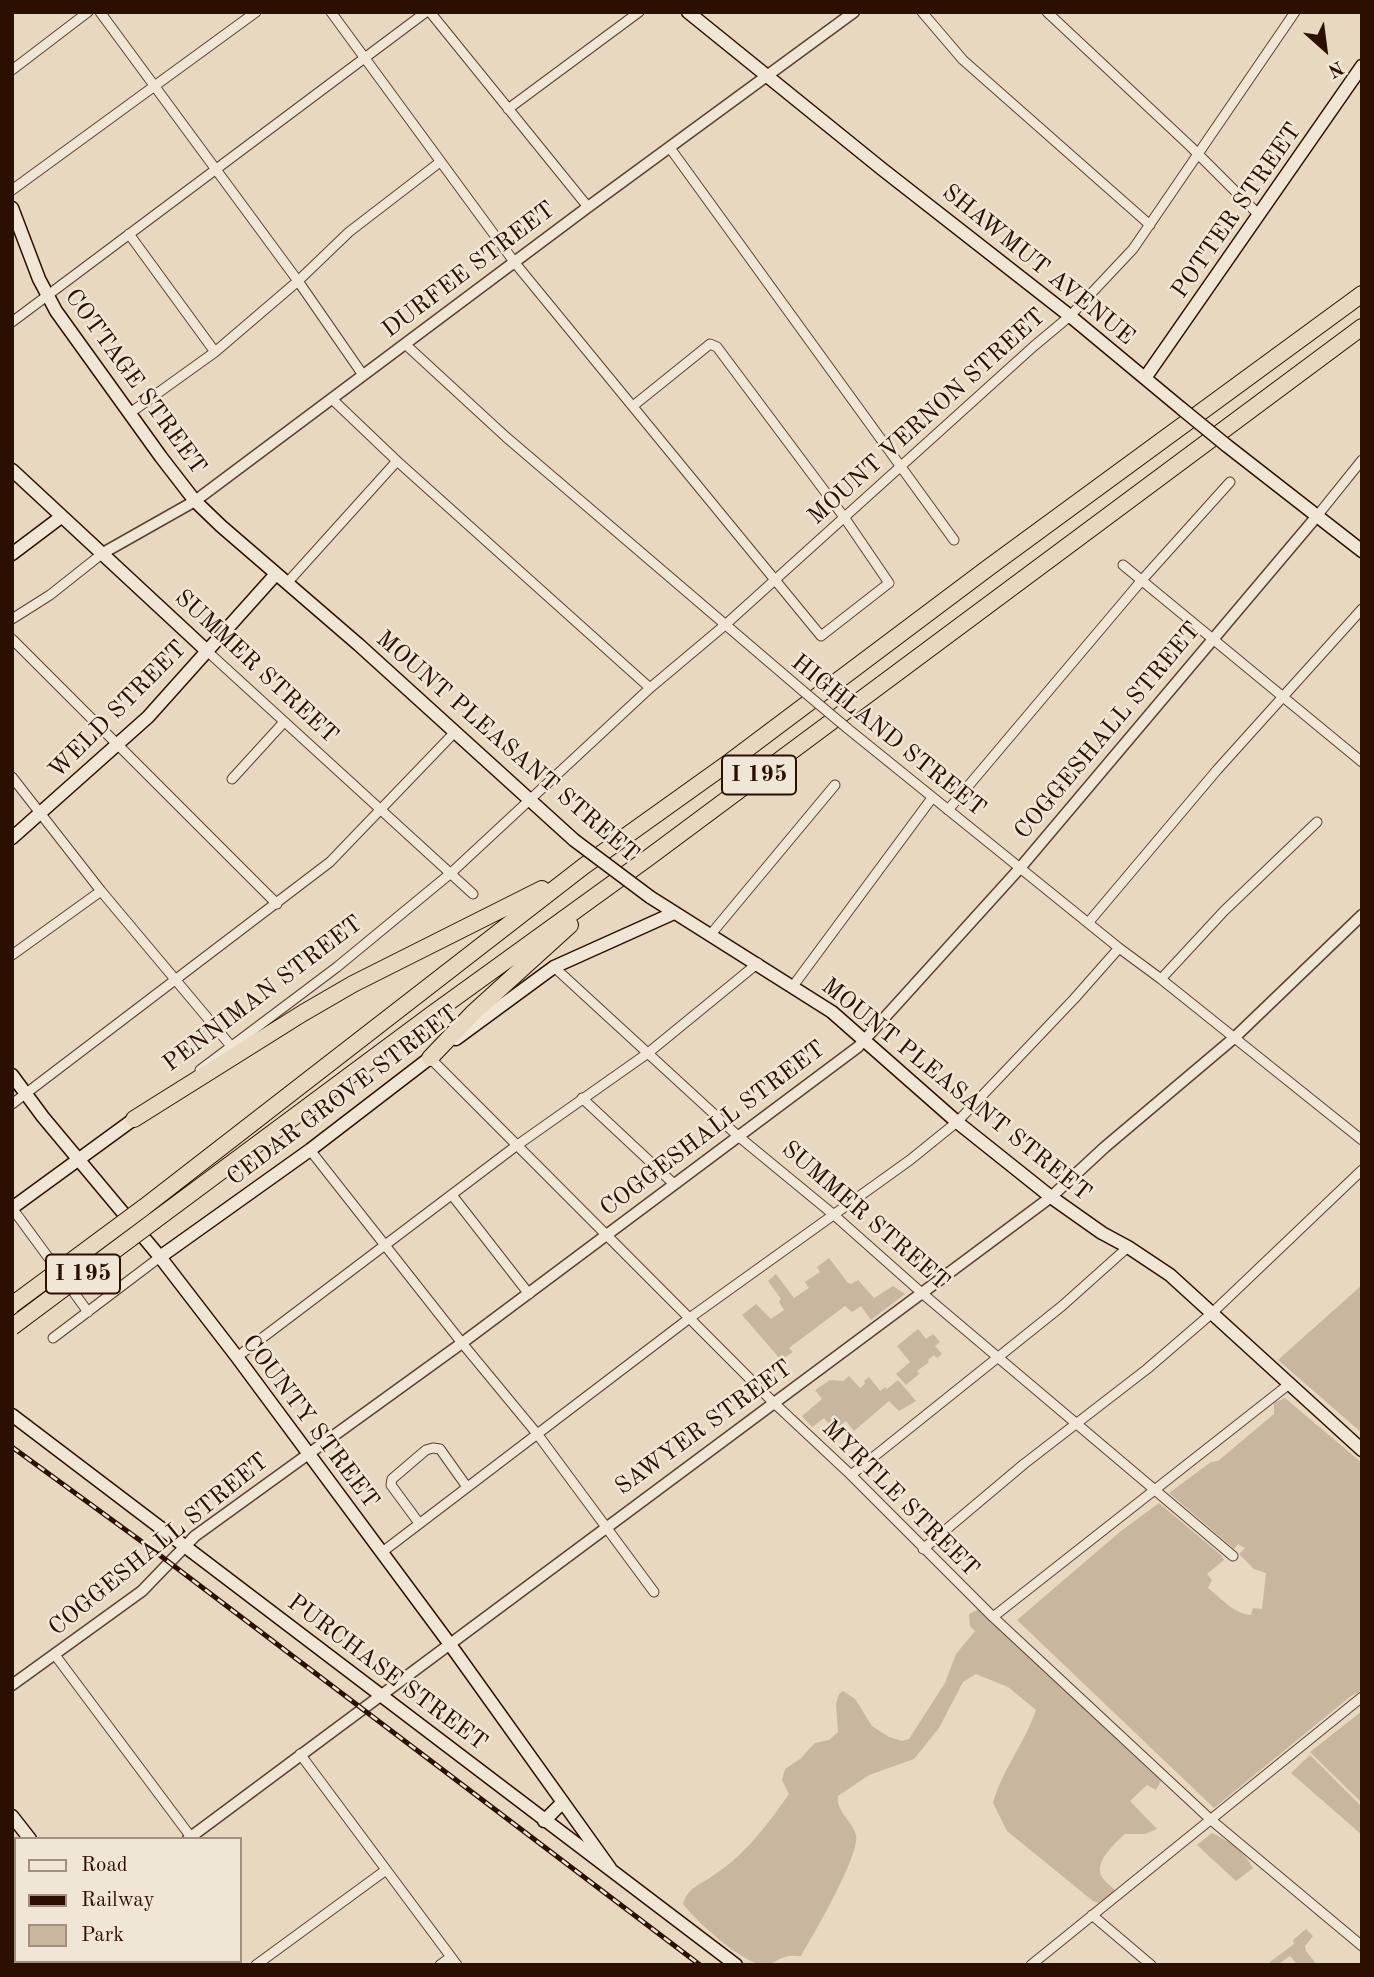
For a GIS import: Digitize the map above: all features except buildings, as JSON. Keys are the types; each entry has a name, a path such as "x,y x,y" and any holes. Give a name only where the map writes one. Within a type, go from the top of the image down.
{"highway":[{"name":"I 195","path":"12,1305 144,1208 584,866 713,774 1362,294"},
{"name":"I 195","path":"12,1327 1362,327"},
{"path":"134,1118 362,979 494,915 584,866"},
{"path":"430,1058 499,988 610,886"}],"main road":[{"name":"SHAWMUT AVENUE","path":"688,12 1070,316 1226,445 1362,551"},
{"name":"POTTER STREET","path":"1144,378 1362,66"},
{"name":"COTTAGE STREET","path":"12,208 47,296 76,341 195,501"},
{"name":"SUMMER STREET","path":"12,470 207,651"},
{"name":"MOUNT PLEASANT STREET","path":"195,501 574,840 650,897 711,933 832,1012 957,1122 1051,1198 1101,1233 1170,1275 1362,1450"},
{"path":"12,554 61,517"},
{"name":"WELD STREET","path":"12,838 159,706 276,574"},
{"name":"CEDAR GROVE STREET","path":"160,1258 310,1150 554,967 674,913"},
{"name":"COUNTY STREET","path":"12,1075 237,1357 449,1643 610,1868"},
{"name":"PENNIMAN STREET","path":"12,1208 134,1118"},
{"name":"PURCHASE STREET","path":"12,1415 736,1965"},
{"path":"544,1821 563,1802"},
{"path":"12,1816 28,1837"}],"street":[{"path":"12,70 88,12"},
{"path":"100,12 214,171 298,281 363,375"},
{"path":"12,190 256,12"},
{"path":"331,12 514,263 821,636 889,583 844,517 717,347 710,344 634,406"},
{"path":"12,322 428,12 588,208"},
{"path":"508,109 639,12"},
{"name":"DURFEE STREET","path":"103,553 195,501 854,12"},
{"path":"922,12 964,60 1150,225"},
{"path":"1047,12 1259,215"},
{"name":"MOUNT VERNON STREET","path":"530,802 650,688 725,625 1070,316 1119,265 1150,225 1295,12"},
{"path":"670,148 954,540"},
{"path":"130,413 215,352 298,281 349,232 440,162"},
{"path":"129,234 215,352"},
{"name":"HIGHLAND STREET","path":"405,344 506,437 847,728 1362,1140"},
{"path":"332,399 397,461 650,688"},
{"name":"COGGESHALL STREET","path":"12,1685 148,1586 184,1545 463,1343 865,1040 1020,868 1362,460"},
{"path":"287,583 397,461"},
{"path":"948,810 1142,580 1230,482"},
{"path":"12,619 50,595 103,553"},
{"path":"1123,565 1362,762"},
{"path":"1088,923 1282,696 1362,609"},
{"path":"12,639 277,904"},
{"name":"SUMMER STREET","path":"207,651 473,894"},
{"path":"232,779 284,722"},
{"path":"12,1104 330,862 454,733"},
{"path":"12,777 101,891 231,1046"},
{"path":"711,933 835,785"},
{"path":"793,986 932,798"},
{"name":"PENNIMAN STREET","path":"134,1118 337,967 451,873 530,802"},
{"path":"1161,979 1224,911 1317,822"},
{"path":"12,956 101,891"},
{"name":"SAWYER STREET","path":"191,1837 380,1694 1051,1198 1105,1147 1234,1038 1362,915"},
{"path":"381,1553 691,1317 910,1160 957,1122 1119,948"},
{"path":"237,1357 516,1146 648,1053 758,963"},
{"name":"SUMMER STREET","path":"554,967 738,1136 1233,1556"},
{"name":"MYRTLE STREET","path":"430,1058 993,1617 1210,1819 1362,1946"},
{"path":"582,1098 674,1184"},
{"path":"310,1150 538,1434 654,1592"},
{"path":"923,1549 1211,1314 1362,1170"},
{"path":"452,1195 529,1294"},
{"path":"12,1208 88,1312"},
{"path":"851,1475 1062,1306 1128,1247"},
{"name":"CEDAR GROVE STREET","path":"53,1338 160,1258"},
{"path":"993,1617 1288,1385"},
{"path":"419,1523 391,1485 392,1479 426,1450 440,1449 467,1486"},
{"path":"55,1655 189,1837"},
{"path":"1031,1965 1362,1698"},
{"path":"300,1754 454,1961 440,1965"},
{"path":"256,1965 386,1870"},
{"path":"1092,1915 1152,1965"}],"green space":[{"path":"829,1258 848,1283 858,1280 874,1298 893,1286 905,1294 871,1320 861,1306 852,1312 845,1306 789,1348 793,1352 781,1360 742,1315 756,1304 771,1319 784,1310 779,1302 781,1299 768,1281 776,1274 794,1298 809,1288 805,1282 820,1272 817,1267"},
{"path":"1362,1285 1362,1433 1278,1360"},
{"path":"918,1329 926,1339 933,1334 940,1342 935,1346 942,1354 937,1358 934,1355 928,1360 929,1362 917,1371 919,1374 906,1385 896,1374 910,1362 897,1346"},
{"path":"849,1376 860,1388 869,1377 880,1391 898,1380 916,1401 899,1411 889,1401 854,1431 846,1421 834,1430 824,1418 812,1427 802,1416 822,1399 815,1390 830,1380 843,1381"},
{"path":"1285,1398 1362,1463 1362,1690 1351,1696 1214,1808 1017,1620 1121,1531 1159,1503 1224,1560 1207,1574 1212,1580 1208,1588 1239,1612 1251,1615 1253,1608 1262,1609 1266,1573 1254,1569 1239,1554 1245,1548 1238,1544 1234,1549 1169,1493 1211,1462 1218,1461 1274,1414 1274,1403"},
{"path":"979,1609 1161,1781 1156,1790 1147,1785 1130,1801 1157,1829 1145,1834 1125,1834 1111,1848 1100,1866 1102,1877 1115,1890 1098,1903 1093,1901 1007,1831 993,1803 1036,1710 1008,1687 976,1674 963,1682 939,1728 914,1759 869,1775 838,1796 839,1807 856,1835 855,1845 834,1896 801,1956 787,1956 765,1965 745,1958 733,1950 698,1921 683,1904 688,1894 736,1858 764,1828 789,1794 782,1780 785,1769 800,1759 815,1743 829,1740 838,1732 836,1704 843,1691 855,1699 872,1726 889,1737 902,1741 909,1739 945,1683 956,1654 975,1631 970,1626 969,1614"},
{"path":"1362,1711 1362,1803 1310,1752"},
{"path":"1310,1755 1362,1807 1362,1835 1291,1773"},
{"path":"1212,1833 1236,1847 1253,1868 1236,1881 1197,1845"},
{"path":"1306,1929 1313,1936 1305,1946 1306,1951 1317,1965 1298,1965 1290,1956 1277,1965 1269,1965 1294,1944 1293,1940"}],"railway":[{"path":"12,1447 145,1544 700,1965"}]}
